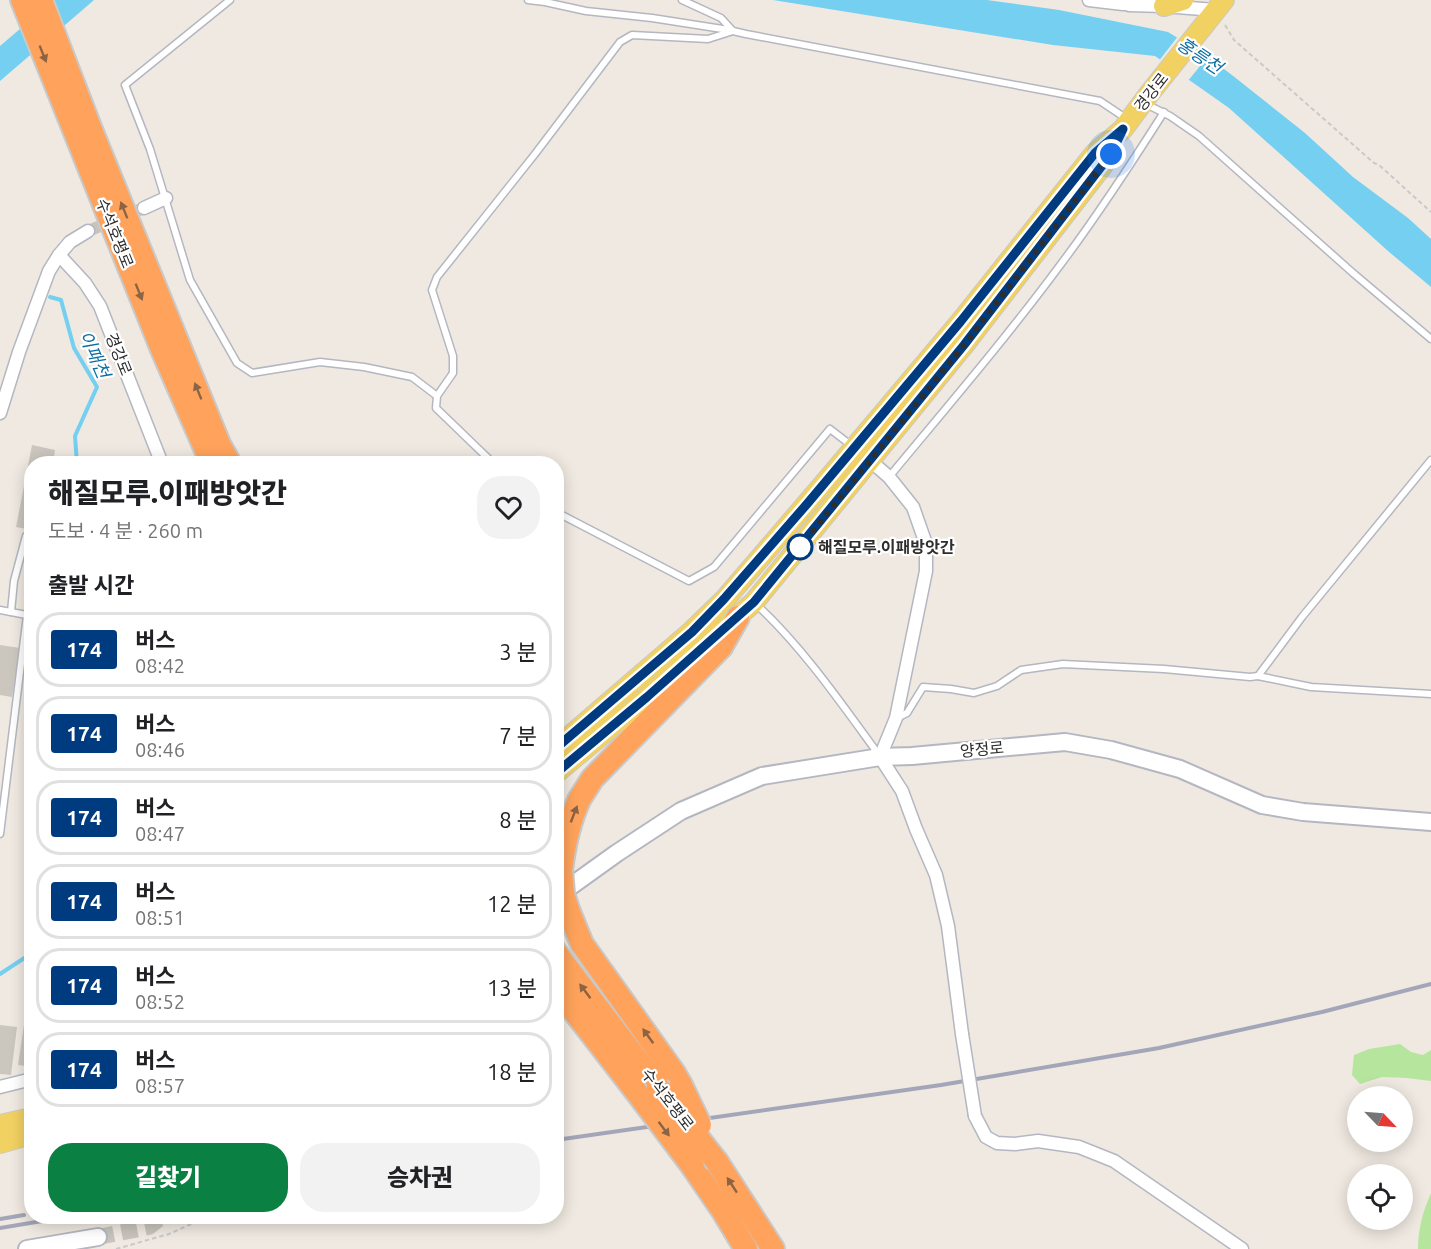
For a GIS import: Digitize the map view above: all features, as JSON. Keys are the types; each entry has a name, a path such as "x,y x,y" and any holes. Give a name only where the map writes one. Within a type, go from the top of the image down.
{"highway":[{"name":"수석호평로","path":"22,0 85,135 226,456"},
{"name":"수석호평로","path":"41,0 85,135 161,347 209,456"},
{"path":"564,848 570,824 592,779 721,647 746,610"},
{"path":"564,908 582,944 674,1073 717,1162"},
{"name":"수석호평로","path":"564,964 717,1162 773,1249"},
{"name":"수석호평로","path":"564,998 693,1167 746,1249"}],"main road":[{"path":"1164,6 1183,0"},
{"name":"경강로","path":"564,741 692,632 775,542 961,321 1095,153 1126,124 1220,5"},
{"name":"경강로","path":"564,766 746,610 871,461 964,345 1111,154 1126,124"},
{"name":"양정로","path":"564,902 616,853 681,811 762,776 880,757 1065,742 1111,750 1180,769 1262,805 1303,812 1431,822"},
{"path":"0,1125 24,1120"},
{"path":"0,1143 24,1136"},
{"path":"27,1249 50,1247 98,1237"}],"street":[{"path":"1089,0 1129,5 1220,5"},
{"path":"1117,0 1129,5"},
{"path":"144,208 166,198"},
{"path":"0,413 19,352 49,271 70,242 88,231"},
{"name":"경강로","path":"59,255 85,283 100,306 159,456"},
{"path":"854,448 889,477 913,507 926,544 926,571 896,718 880,757 902,791 936,875 948,926 975,1116 986,1137 997,1143 1015,1144 1038,1141 1079,1147 1114,1161 1242,1249"},
{"path":"0,1087 24,1081"}],"lane":[{"path":"230,0 125,85 150,149 190,280 237,363 252,373 320,362 364,367 412,377 437,396"},
{"path":"528,0 586,11 652,18 733,31 1100,101 1126,124"},
{"path":"681,0 722,18 733,31"},
{"path":"486,456 436,408 437,396 453,373 453,356 432,290 436,277 535,154 620,42 632,35 708,39 733,31"},
{"path":"1146,98 1199,136 1431,339"},
{"path":"889,477 1061,265 1164,112"},
{"path":"564,516 689,581 714,567 830,429 854,448"},
{"path":"1258,676 1302,617 1431,460"},
{"path":"11,612 14,581 24,542"},
{"path":"0,610 24,614"},
{"path":"746,610 770,617 824,681 880,757"},
{"path":"0,834 24,653"},
{"path":"896,718 907,713 923,687 974,693 996,686 1021,670 1063,664 1258,676 1311,687 1431,694"}],"path":[{"path":"1220,5 1234,40 1431,212"},
{"path":"116,1249 169,1234 191,1224"}],"green space":[{"path":"1400,1044 1411,1052 1423,1055 1431,1050 1431,1081 1382,1077 1360,1084 1352,1075 1354,1055 1369,1049"},
{"path":"1431,1193 1431,1249 1418,1249 1422,1220"}],"water":[{"path":"54,0 94,0 0,81 0,46"},
{"name":"홍릉천","path":"773,0 987,0 1059,10 1168,32 1207,56 1237,79 1431,239 1431,287 1229,108 1155,56 1053,45"}],"pier":[{"path":"1179,35 1210,54 1187,82 1158,62"}],"building":[{"path":"32,445 55,450 54,456 30,456"},
{"path":"24,486 24,528 16,527"},
{"path":"0,645 20,648 12,697 0,695"},
{"path":"0,1025 17,1027 11,1075 0,1074"},
{"path":"24,1025 24,1066 18,1065"}],"waterway":[{"name":"이패천","path":"50,297 61,300 74,348 97,387 75,436 76,456"},
{"name":"이패천","path":"0,974 24,958"}],"tunnel":[{"path":"88,231 144,208"},
{"path":"98,1237 149,1227 153,1224"}],"railway":[{"path":"564,1139 941,1085 1159,1048 1322,1012 1431,984"},
{"path":"0,1219 24,1215"},
{"path":"0,1228 24,1224"}],"bus line":[{"name":"174","path":"564,741 692,632 724,599 961,321 1095,153 1123,129 1111,154 964,345 754,602 647,697 564,766"}],"place":[{"name":"해질모루.이패방앗간","path":"800,547"}],"route":[{"path":"800,547 964,345 1111,154"}]}
